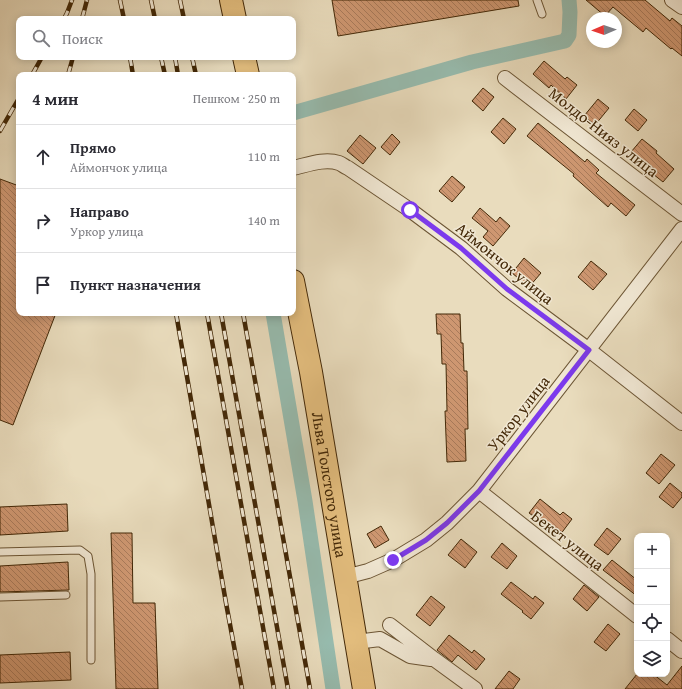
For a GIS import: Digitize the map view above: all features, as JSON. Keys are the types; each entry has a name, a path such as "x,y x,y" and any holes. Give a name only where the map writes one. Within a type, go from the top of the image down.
{"main road":[{"path":"231,0 234,16"},
{"path":"245,60 247,72"},
{"name":"Льва Толстого улица","path":"296,296 311,372 364,689"}],"street":[{"path":"672,0 682,7"},
{"name":"Молдо-Нияз улица","path":"505,78 682,214"},
{"name":"Аймончок улица","path":"296,167 327,162 339,163 348,168 410,210 461,248 507,289 589,350 682,423"},
{"name":"Уркор улица","path":"345,577 368,572 393,560 426,540 447,523 479,491 682,229"},
{"name":"Бекет улица","path":"479,491 634,614"},
{"path":"390,625 475,689"},
{"path":"356,642 380,638 410,656 434,659"},
{"path":"670,641 682,651"}],"lane":[{"path":"536,0 542,14"},
{"path":"0,552 80,550 88,556 91,574 91,660"},
{"path":"0,597 66,595"}],"building":[{"path":"332,0 518,0 519,6 338,36"},
{"path":"586,0 645,0 670,21 672,18 682,26 682,56 672,48 671,49 646,28 643,32 622,14 622,12 619,12 613,7 609,12 600,12"},
{"path":"544,61 565,79 567,77 577,85 566,99 551,85 549,88 533,74"},
{"path":"483,88 494,97 483,111 472,101"},
{"path":"598,99 609,108 595,125 584,116"},
{"path":"634,109 647,120 638,131 625,120"},
{"path":"503,118 516,129 504,144 491,132"},
{"path":"538,123 585,162 587,159 599,170 596,173 635,205 626,216 611,203 608,207 573,176 574,174 527,136"},
{"path":"392,134 400,142 390,155 381,147"},
{"path":"360,135 376,148 363,164 347,151"},
{"path":"642,139 657,151 656,153 674,169 663,182 653,174 655,172 631,152"},
{"path":"452,176 465,187 452,202 439,191"},
{"path":"0,179 16,185 16,316 55,316 13,425 0,420"},
{"path":"480,208 496,222 500,217 510,226 493,246 483,237 488,231 472,218"},
{"path":"524,258 541,273 529,287 512,273"},
{"path":"591,261 607,274 593,290 578,277"},
{"path":"436,314 460,314 464,371 467,371 468,429 465,429 466,461 447,462 445,411 447,411 446,364 442,364 441,334 437,334"},
{"path":"661,454 675,465 659,484 646,473"},
{"path":"670,483 682,493 682,497 673,508 659,497"},
{"path":"540,499 560,515 563,512 572,519 560,535 529,513"},
{"path":"67,504 68,531 0,535 0,507"},
{"path":"381,526 389,540 375,548 367,534"},
{"path":"607,528 621,539 608,555 594,545"},
{"path":"111,533 132,533 133,603 155,603 158,689 116,689"},
{"path":"461,539 477,552 465,568 448,555"},
{"path":"502,543 517,556 507,569 491,557"},
{"path":"612,560 634,578 634,594 603,570"},
{"path":"68,562 69,590 0,592 0,566"},
{"path":"511,582 533,599 535,596 544,603 531,619 501,594"},
{"path":"584,585 599,597 587,611 573,599"},
{"path":"431,596 445,607 430,626 416,615"},
{"path":"608,624 620,634 606,651 594,642"},
{"path":"449,635 472,653 474,650 485,659 476,670 458,655 452,662 437,650"},
{"path":"70,652 71,680 0,683 0,655"},
{"path":"682,666 682,689 625,689 635,677 657,677 667,685"},
{"path":"509,671 520,679 513,689 495,689"}],"waterway":[{"path":"296,112 472,62 565,41 569,35 569,0"},
{"path":"274,316 305,501 333,689"}],"railway":[{"path":"66,16 72,0"},
{"path":"83,16 87,0"},
{"path":"120,0 123,16"},
{"path":"151,0 154,16"},
{"path":"180,0 183,16"},
{"path":"34,72 40,60"},
{"path":"69,72 72,60"},
{"path":"130,60 132,72"},
{"path":"162,60 164,72"},
{"path":"176,60 178,72"},
{"path":"193,60 195,72"},
{"path":"0,131 16,103"},
{"path":"177,316 242,689"},
{"path":"208,316 274,689"},
{"path":"222,316 288,689"},
{"path":"244,316 310,689"}],"route":[{"path":"393,560 426,540 447,523 479,491 589,350 507,289 461,248 410,210"}]}
